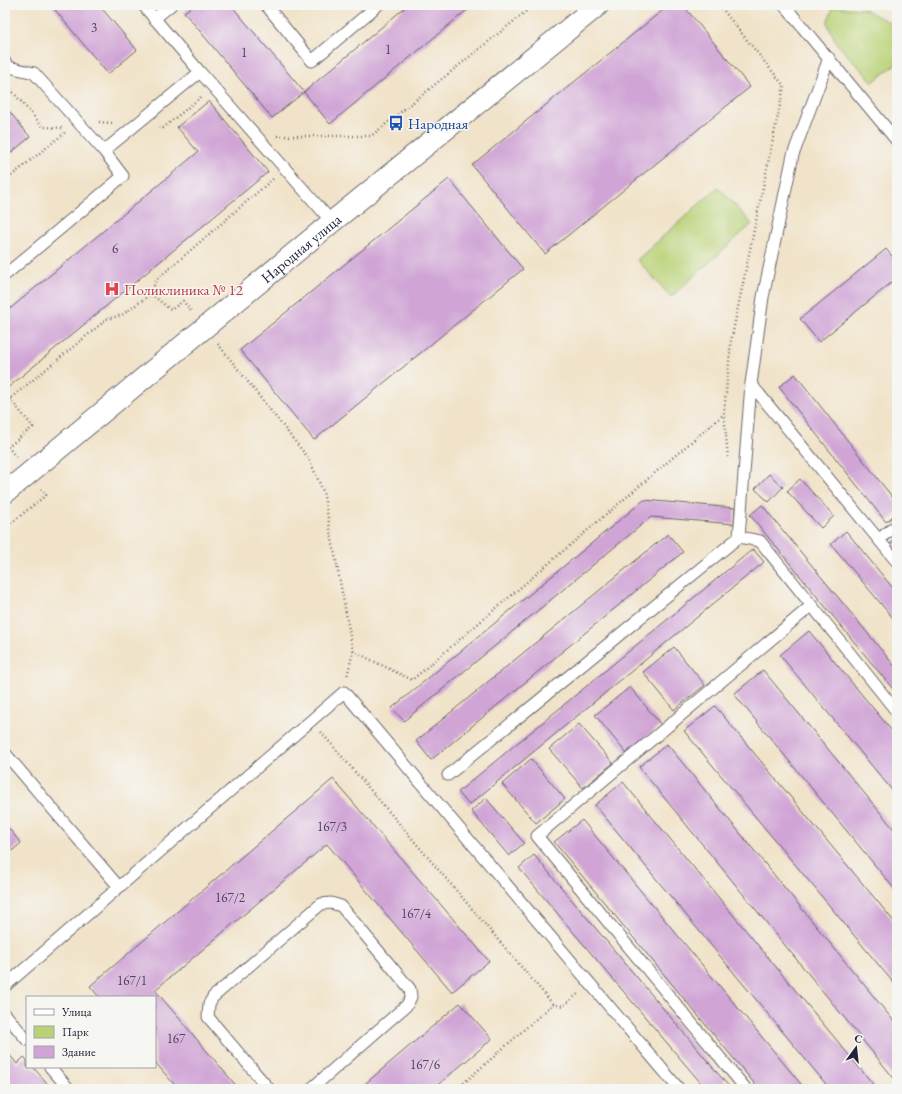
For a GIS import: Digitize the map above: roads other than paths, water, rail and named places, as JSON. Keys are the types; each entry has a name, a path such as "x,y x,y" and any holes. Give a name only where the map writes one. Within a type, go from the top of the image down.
{"street":[{"name":"Народная улица","path":"8,485 205,328 332,222 598,5"}],"lane":[{"path":"143,5 332,222"},
{"path":"154,19 171,5"},
{"path":"266,5 312,61 378,5"},
{"path":"784,5 897,141"},
{"path":"448,774 739,537 751,384 763,297 793,154 829,58"},
{"path":"5,62 10,67 34,73 104,151 123,176 5,275"},
{"path":"104,151 200,72"},
{"path":"751,384 897,562"},
{"path":"879,540 897,525"},
{"path":"739,537 760,541 897,712"},
{"path":"746,1089 537,836 812,606"},
{"path":"5,986 344,692 679,1089"},
{"path":"5,753 119,887"},
{"path":"270,1089 208,1017 209,1004 213,997 321,904 331,903 341,906 410,989 410,997 407,1005 311,1089"},
{"path":"5,1014 26,1039"},
{"path":"51,1068 69,1089"}],"place":[{"name":"Народная","path":"396,123"},
{"name":"Поликлиника № 12","path":"112,289"}]}
